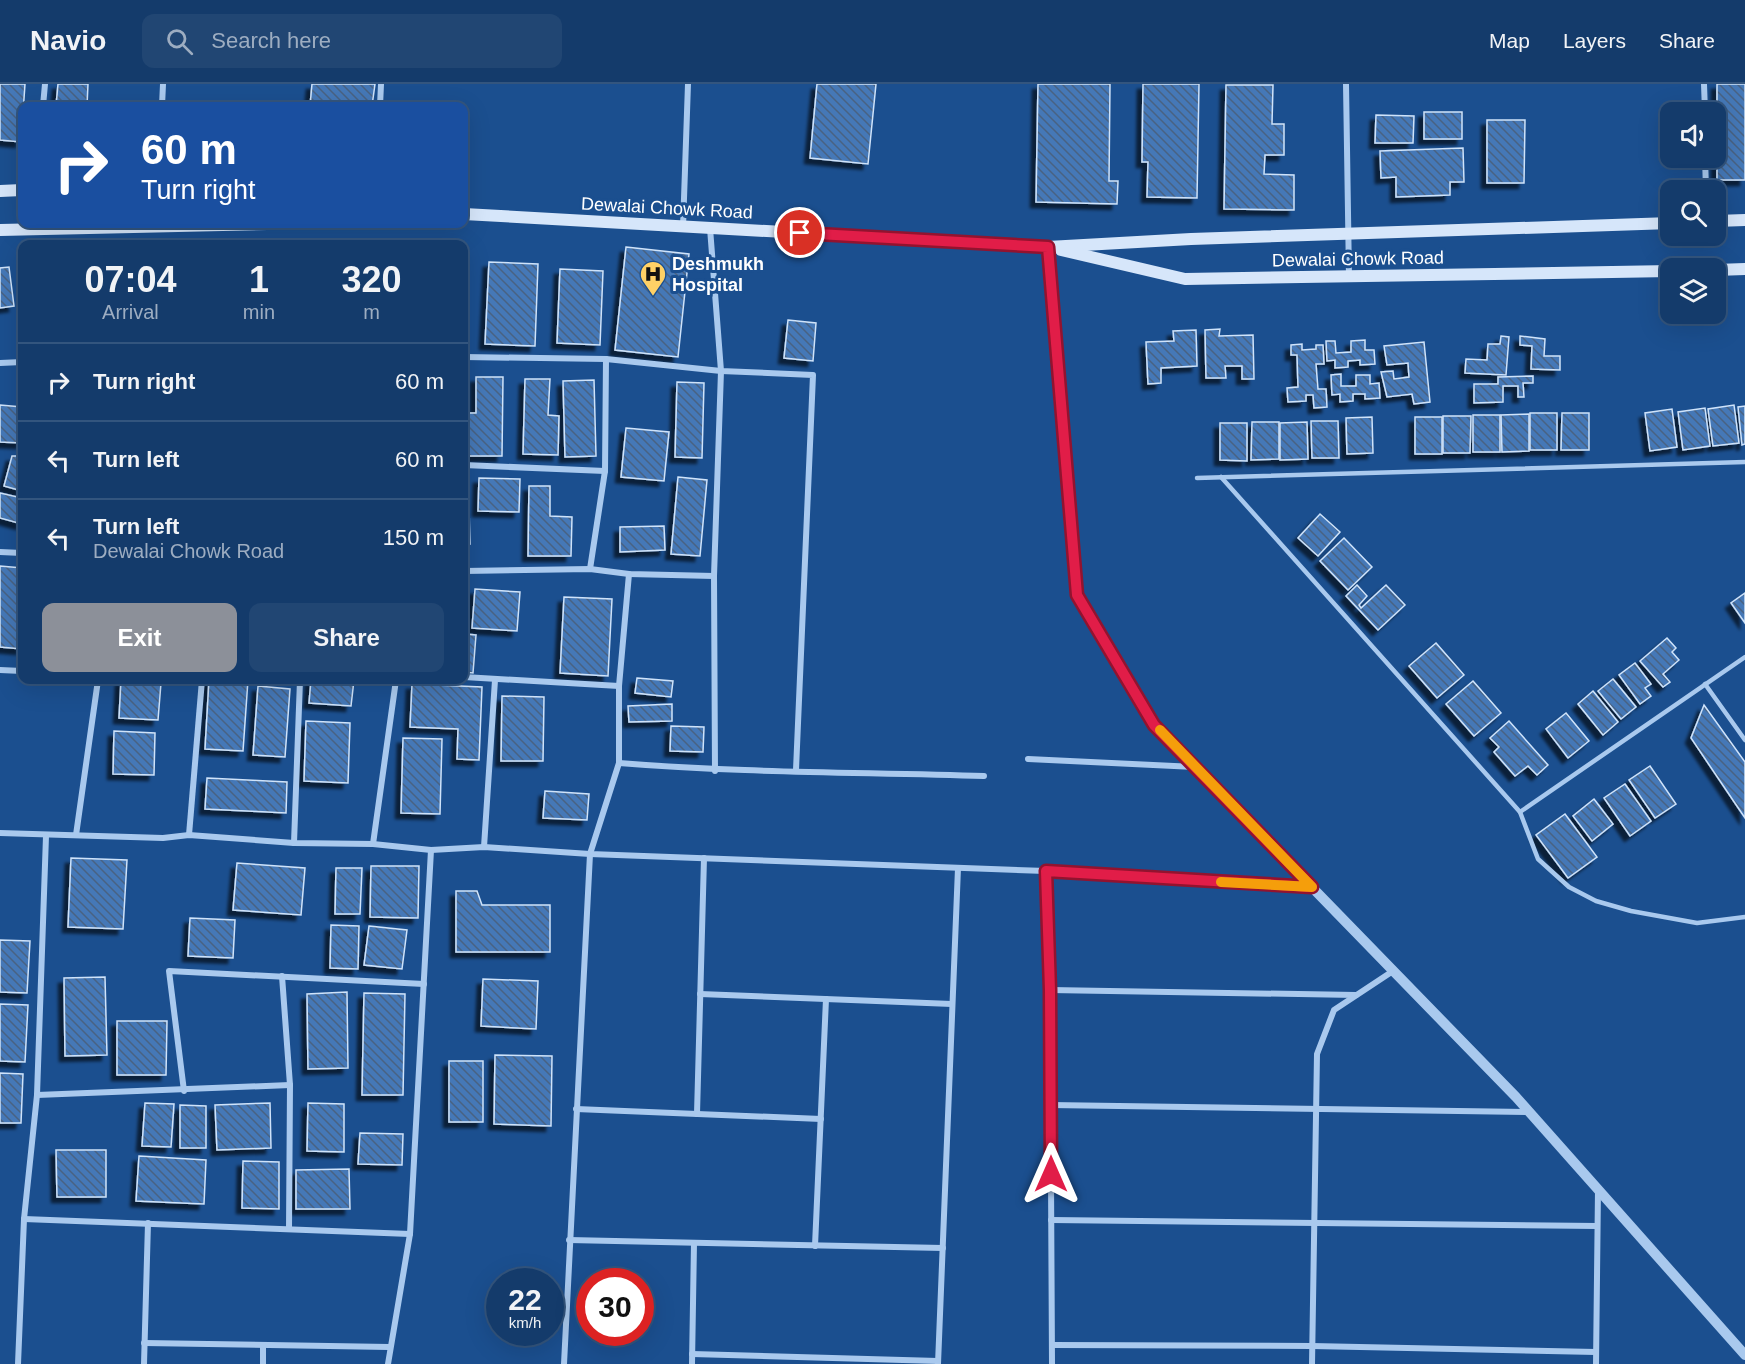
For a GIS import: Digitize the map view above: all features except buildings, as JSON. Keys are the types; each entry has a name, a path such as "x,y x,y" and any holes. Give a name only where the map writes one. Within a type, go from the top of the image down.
{"main road":[{"path":"0,191 18,190"},
{"name":"Dewalai Chowk Road","path":"468,214 1048,247 1348,233 1660,223"},
{"path":"1726,221 1745,220"},
{"path":"0,230 89,228"},
{"name":"Dewalai Chowk Road","path":"1048,247 1185,279 1660,271"},
{"path":"1726,270 1745,269"}],"street":[{"path":"43,102 45,84"},
{"path":"162,102 163,84"},
{"path":"380,102 381,84"},
{"path":"684,227 688,84"},
{"path":"1346,84 1349,277"},
{"path":"1704,84 1705,102"},
{"path":"710,228 721,371 714,576 715,771"},
{"path":"1048,247 1077,595 1154,725 1528,1112 1745,1355"},
{"path":"468,357 606,359 721,371 813,375 796,770"},
{"path":"590,569 605,471 606,359"},
{"path":"0,363 18,362"},
{"path":"468,465 605,471"},
{"path":"0,552 18,553"},
{"path":"468,571 590,569 628,574 714,576"},
{"path":"564,1364 590,854 620,763 619,686 628,574"},
{"path":"0,670 18,671"},
{"path":"468,677 619,686"},
{"path":"484,847 495,680"},
{"path":"76,835 97,684"},
{"path":"189,835 202,684"},
{"path":"294,843 300,684"},
{"path":"373,844 395,684"},
{"path":"1028,759 1196,767"},
{"path":"620,763 715,771 796,770 984,776"},
{"path":"0,833 163,838 189,835 294,843 373,844 430,850 484,847 590,854 1046,871 1312,887"},
{"path":"18,1364 24,1219 38,1095 46,836"},
{"path":"388,1364 389,1347 410,1234 430,850"},
{"path":"697,1114 704,858"},
{"path":"692,1354 813,1361 938,1362 958,868"},
{"path":"1046,871 1050,990 1052,1364"},
{"path":"184,1091 169,971 424,984"},
{"path":"1312,1364 1317,1054 1334,1010 1394,971"},
{"path":"282,976 290,1085 289,1229"},
{"path":"1050,990 1357,995"},
{"path":"700,994 952,1004"},
{"path":"815,1246 826,999"},
{"path":"38,1095 290,1085"},
{"path":"1050,1105 1528,1112"},
{"path":"576,1109 821,1119"},
{"path":"1596,1364 1598,1189"},
{"path":"24,1219 410,1234"},
{"path":"1051,1220 1597,1226"},
{"path":"144,1364 148,1223"},
{"path":"569,1240 943,1248"},
{"path":"692,1364 693,1243"},
{"path":"144,1343 389,1347"},
{"path":"263,1345 263,1364"},
{"path":"1052,1345 1312,1346 1596,1352"}],"lane":[{"path":"1197,478 1745,462"},
{"path":"1221,477 1520,812 1538,859 1569,887 1596,901 1631,911 1697,923 1745,917"},
{"path":"1520,812 1745,657"},
{"path":"1705,684 1745,740"}],"slow traffic":[{"path":"1160,730 1312,887 1221,882"}],"place":[{"name":"Deshmukh Hospital","path":"653,297"}],"route":[{"path":"800,233 1048,247 1077,595 1154,725 1312,887 1046,871 1050,990 1051,1174"}]}
